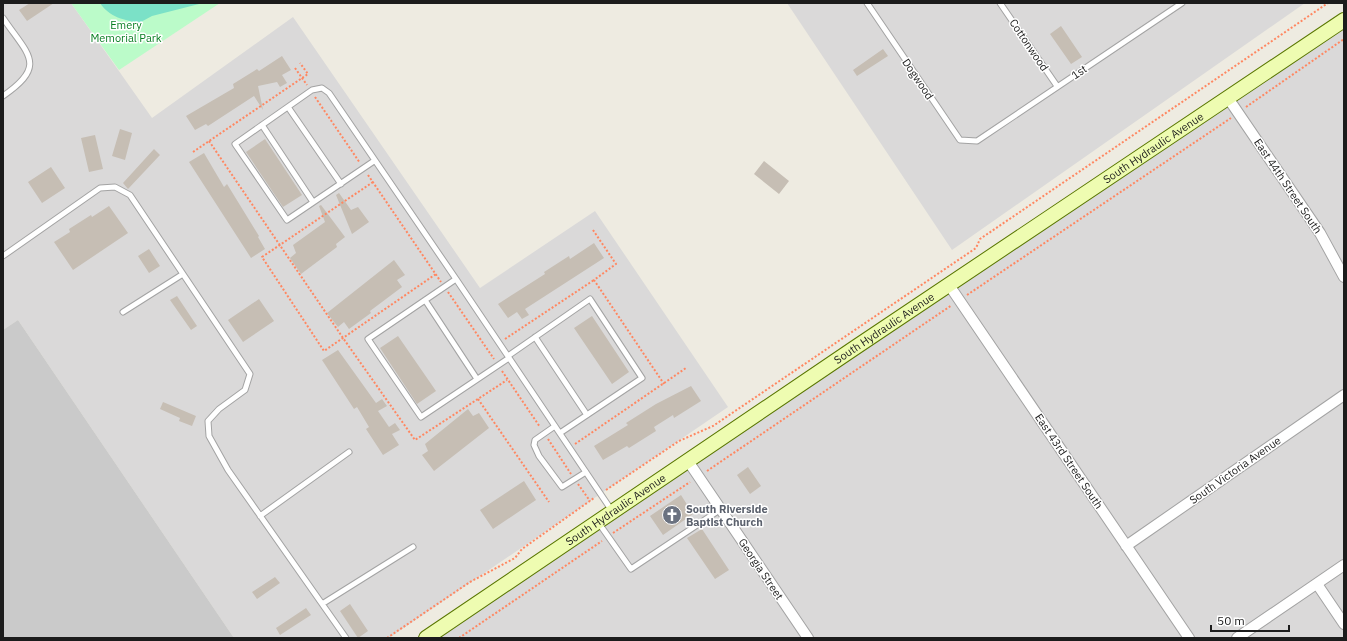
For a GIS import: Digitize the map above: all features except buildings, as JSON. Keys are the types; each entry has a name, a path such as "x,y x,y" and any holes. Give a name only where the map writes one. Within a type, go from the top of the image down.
{"street":[{"name":"South Hydraulic Avenue","path":"426,638 1344,20"},
{"name":"East 44th Street South","path":"1228,98 1320,233 1344,277"},
{"name":"East 43rd Street South","path":"949,285 1189,638"},
{"name":"South Victoria Avenue","path":"1126,546 1344,395"},
{"name":"Georgia Street","path":"688,461 808,638"},
{"path":"1237,638 1344,565"},
{"path":"1317,584 1344,624"}],"lane":[{"name":"Dogwood","path":"867,3 960,140 977,141"},
{"name":"Cottonwood","path":"1000,3 1057,86"},
{"name":"1st","path":"977,141 1182,3"},
{"path":"3,18 31,59 30,68 21,84 3,96"},
{"path":"374,161 287,220 235,144 312,90 322,88 329,93 612,512"},
{"path":"288,107 341,184"},
{"path":"262,125 313,202"},
{"path":"3,256 100,188 115,188 130,195 250,374 246,390 219,409 208,420 209,436 228,470 346,638"},
{"path":"124,312 183,274"},
{"path":"456,279 368,339 421,417 590,299 642,378 560,433"},
{"path":"425,300 477,379"},
{"path":"534,337 587,415"},
{"path":"555,426 535,440 534,445 546,467 562,487 586,472"},
{"path":"260,516 350,452"},
{"path":"598,522 631,569 721,509"},
{"path":"322,604 413,547"}],"path":[{"path":"387,638 470,582 515,558 522,549 679,441 713,426 976,248 980,239 1328,3"},
{"path":"459,638 1344,40"},
{"path":"193,152 308,74 300,63"},
{"path":"209,141 343,338 415,440 507,379"},
{"path":"373,181 262,257 324,351 436,274"},
{"path":"504,340 616,264 593,230"},
{"path":"594,280 664,384"},
{"path":"574,445 686,368"},
{"path":"478,399 549,502"}],"shaded area":[{"path":"3,3 71,3 152,118 293,17 480,288 595,211 728,407 389,638 234,638 18,320 3,330"},
{"path":"787,3 1305,3 952,250"},
{"path":"1344,18 1344,638 426,638"},
{"path":"18,320 234,638 3,638 3,330"}],"green space":[{"name":"Emery Memorial Park","path":"71,3 220,3 119,70"},
{"path":"100,3 203,3 152,16 139,23 112,15"}],"place":[{"name":"South Riverside Baptist Church","path":"672,515"}]}
